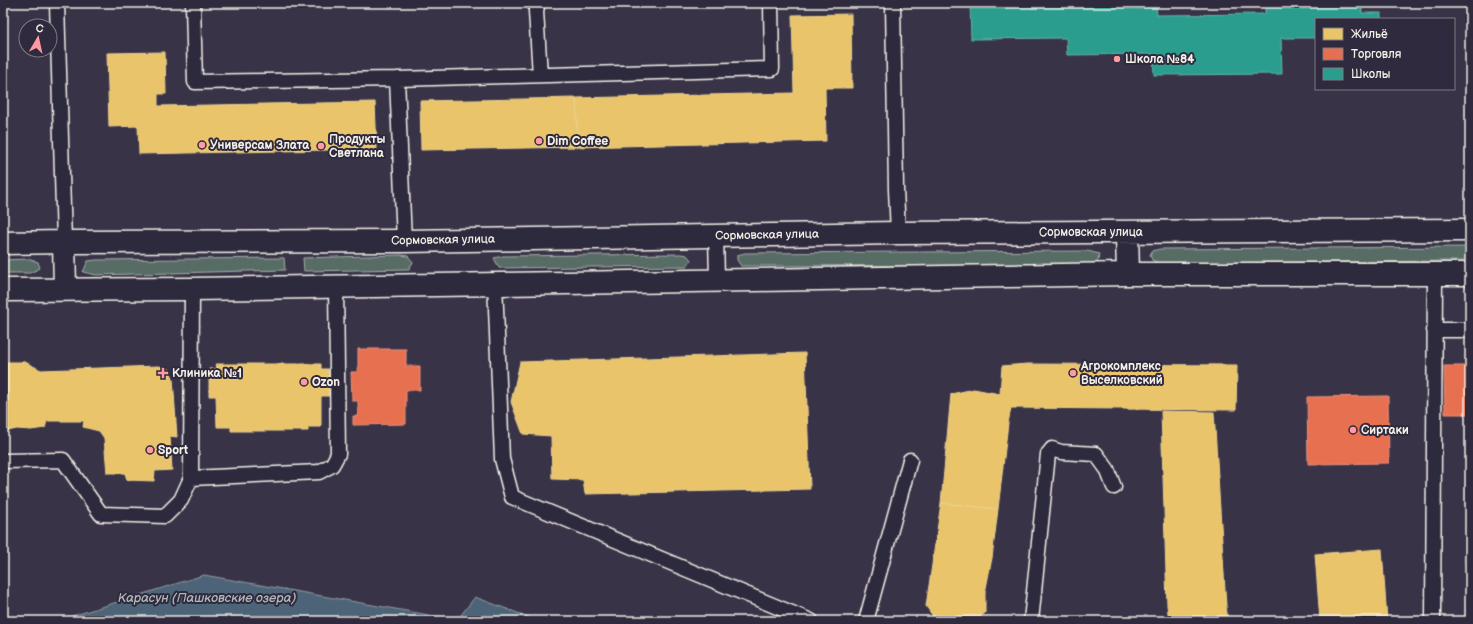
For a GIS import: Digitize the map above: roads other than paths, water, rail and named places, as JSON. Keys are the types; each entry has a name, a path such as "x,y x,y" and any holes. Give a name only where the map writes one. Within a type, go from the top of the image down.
{"main road":[{"name":"Сормовская улица","path":"3,243 404,241 898,233 1470,230"},
{"path":"1127,232 1128,274"},
{"path":"64,242 66,289"},
{"path":"3,290 192,289 717,279 1128,274 1470,274"}],"lane":[{"path":"57,3 64,242"},
{"path":"193,3 195,82 397,79 772,69 771,3"},
{"path":"538,3 536,10 540,75"},
{"path":"893,3 898,233"},
{"path":"397,79 404,241"},
{"path":"716,236 717,279"},
{"path":"1433,621 1435,274"},
{"path":"495,283 502,459 512,497 810,621"},
{"path":"191,478 319,472 332,465 338,454 336,286"},
{"path":"3,461 63,460 101,514 165,516 181,500 191,478 192,289"},
{"path":"1434,330 1470,330"},
{"path":"1031,621 1048,454 1052,449 1061,452 1096,454 1107,469 1114,487"},
{"path":"866,621 910,460"}],"water":[{"name":"Карасун (Пашковские озера)","path":"204,575 457,620 475,597 539,621 56,621"}],"place":[{"name":"Школа №84","path":"1117,59"},
{"name":"Dim Coffee","path":"539,141"},
{"name":"Универсам Злата","path":"202,145"},
{"name":"Продукты Светлана","path":"321,146"},
{"name":"Клиника №1","path":"163,373"},
{"name":"Агрокомплекс Выселковский","path":"1073,373"},
{"name":"Ozon","path":"304,382"},
{"name":"Сиртаки","path":"1353,430"},
{"name":"Sport","path":"150,450"}]}
